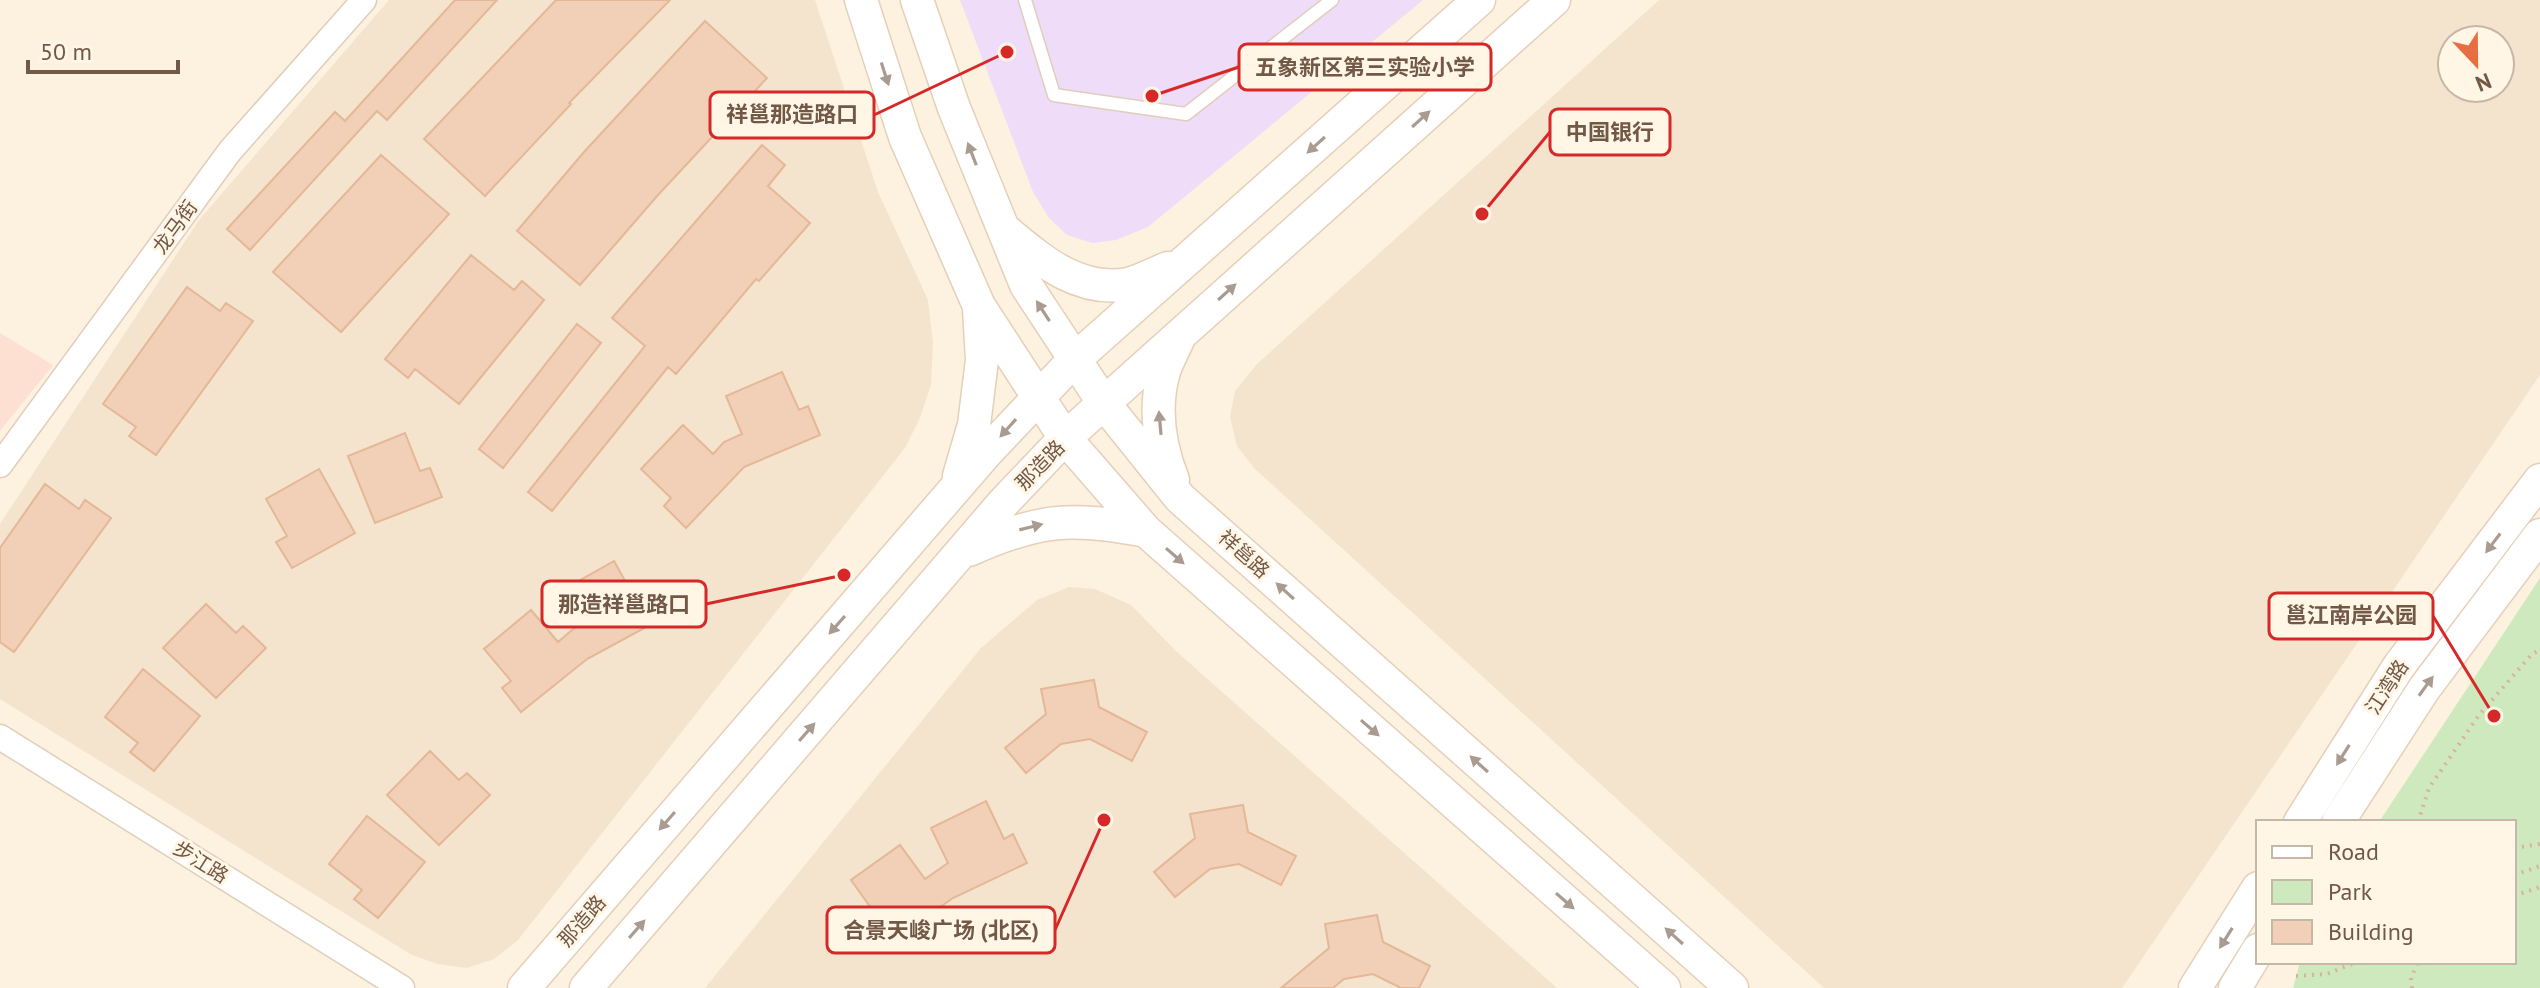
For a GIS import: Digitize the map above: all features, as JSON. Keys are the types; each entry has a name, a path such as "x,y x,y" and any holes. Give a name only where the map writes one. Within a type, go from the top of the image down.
{"street":[{"name":"龙马街","path":"0,465 230,151 364,0"},
{"path":"861,0 905,137 979,306 1065,438 1146,531 1664,988"},
{"name":"祥邕路","path":"917,0 954,108 1026,285 1103,402 1180,498 1732,988"},
{"name":"那造路","path":"586,988 959,555 1065,438 1554,0"},
{"name":"那造路","path":"524,988 1037,397 1074,360 1464,8"},
{"path":"1001,227 1042,261 1085,284 1127,284 1187,260"},
{"path":"956,487 974,425 982,360 979,306"},
{"path":"1180,498 1163,455 1158,414 1163,374 1182,331"},
{"name":"江湾路","path":"2301,820 2399,666 2540,480"},
{"path":"959,555 1005,534 1054,521 1106,523 1146,531"},
{"name":"江湾路","path":"2339,820 2424,689 2540,535"},
{"name":"步江路","path":"0,737 402,988"},
{"path":"2195,988 2256,891"},
{"path":"2235,988 2256,953"}],"lane":[{"path":"1025,0 1054,95 1186,114 1332,0"}],"path":[{"path":"2419,820 2429,788 2479,715 2532,654 2540,650"},
{"path":"2516,848 2540,844"},
{"path":"2516,874 2540,866"},
{"path":"2516,895 2540,887"},
{"path":"2296,976 2327,974 2352,964"},
{"path":"2412,988 2411,978 2417,964"}],"shaded area":[{"path":"389,0 815,0 878,192 928,300 933,343 931,385 905,448 518,940 494,959 467,968 437,964 410,954 0,699 0,524 199,220"},
{"path":"960,0 1423,0 1148,227 1116,240 1092,243 1067,235 1049,218 1033,192"},
{"path":"1659,0 2540,0 2540,375 2122,988 1824,988 1254,468 1237,446 1230,417 1235,391 1257,364"},
{"path":"0,333 53,365 0,431"},
{"path":"1069,587 1095,589 1131,605 1177,652 1557,988 705,988 981,648 1037,600"}],"green space":[{"path":"2540,578 2540,988 2293,988 2299,964 2516,964 2516,820 2380,820"}],"building":[{"path":"455,0 497,0 387,120 377,111 250,250 227,229 335,112 345,121"},
{"path":"556,0 670,0 569,103 485,196 424,139"},
{"path":"705,21 767,78 658,195 580,285 517,231 584,152"},
{"path":"762,145 785,165 768,186 810,223 759,281 756,279 676,374 668,367 552,511 528,492 645,346 612,318"},
{"path":"381,155 449,214 341,332 273,272"},
{"path":"471,255 514,290 522,281 544,300 459,404 415,369 408,378 385,359"},
{"path":"187,287 220,311 226,303 253,321 156,455 129,436 136,427 103,404"},
{"path":"577,324 601,343 503,468 479,449"},
{"path":"782,372 799,410 808,406 820,435 744,467 686,528 664,506 671,498 641,469 683,425 713,454 724,442 742,434 726,396"},
{"path":"405,433 420,471 430,468 442,497 375,523 348,456"},
{"path":"319,469 355,533 292,568 276,542 287,536 266,499"},
{"path":"45,484 79,509 85,500 111,518 14,652 0,642 0,548"},
{"path":"614,561 634,597 643,592 659,620 587,659 521,712 502,688 511,681 484,649 531,610 558,642 579,624 561,591"},
{"path":"206,604 236,633 243,626 266,648 216,698 163,648"},
{"path":"143,669 200,716 154,771 130,752 138,743 105,717"},
{"path":"1094,680 1099,707 1147,732 1132,761 1090,739 1061,744 1026,773 1005,748 1046,714 1041,689"},
{"path":"430,751 459,780 467,773 490,795 439,845 387,795"},
{"path":"986,801 1004,839 1013,834 1027,863 953,898 884,946 866,921 876,915 851,880 900,845 925,879 948,863 931,828"},
{"path":"1243,805 1248,832 1296,856 1281,885 1239,864 1210,869 1175,897 1154,872 1195,838 1190,814"},
{"path":"367,816 425,862 378,918 354,899 362,890 329,864"},
{"path":"1377,915 1383,942 1430,966 1419,988 1401,988 1373,974 1344,979 1333,988 1281,988 1329,948 1325,924"}],"place":[{"name":"祥邕那造路口","path":"1007,52"},
{"name":"五象新区第三实验小学","path":"1152,96"},
{"name":"中国银行","path":"1482,214"},
{"name":"那造祥邕路口","path":"844,575"},
{"name":"邕江南岸公园","path":"2494,716"},
{"name":"合景天峻广场 (北区)","path":"1104,820"}]}
